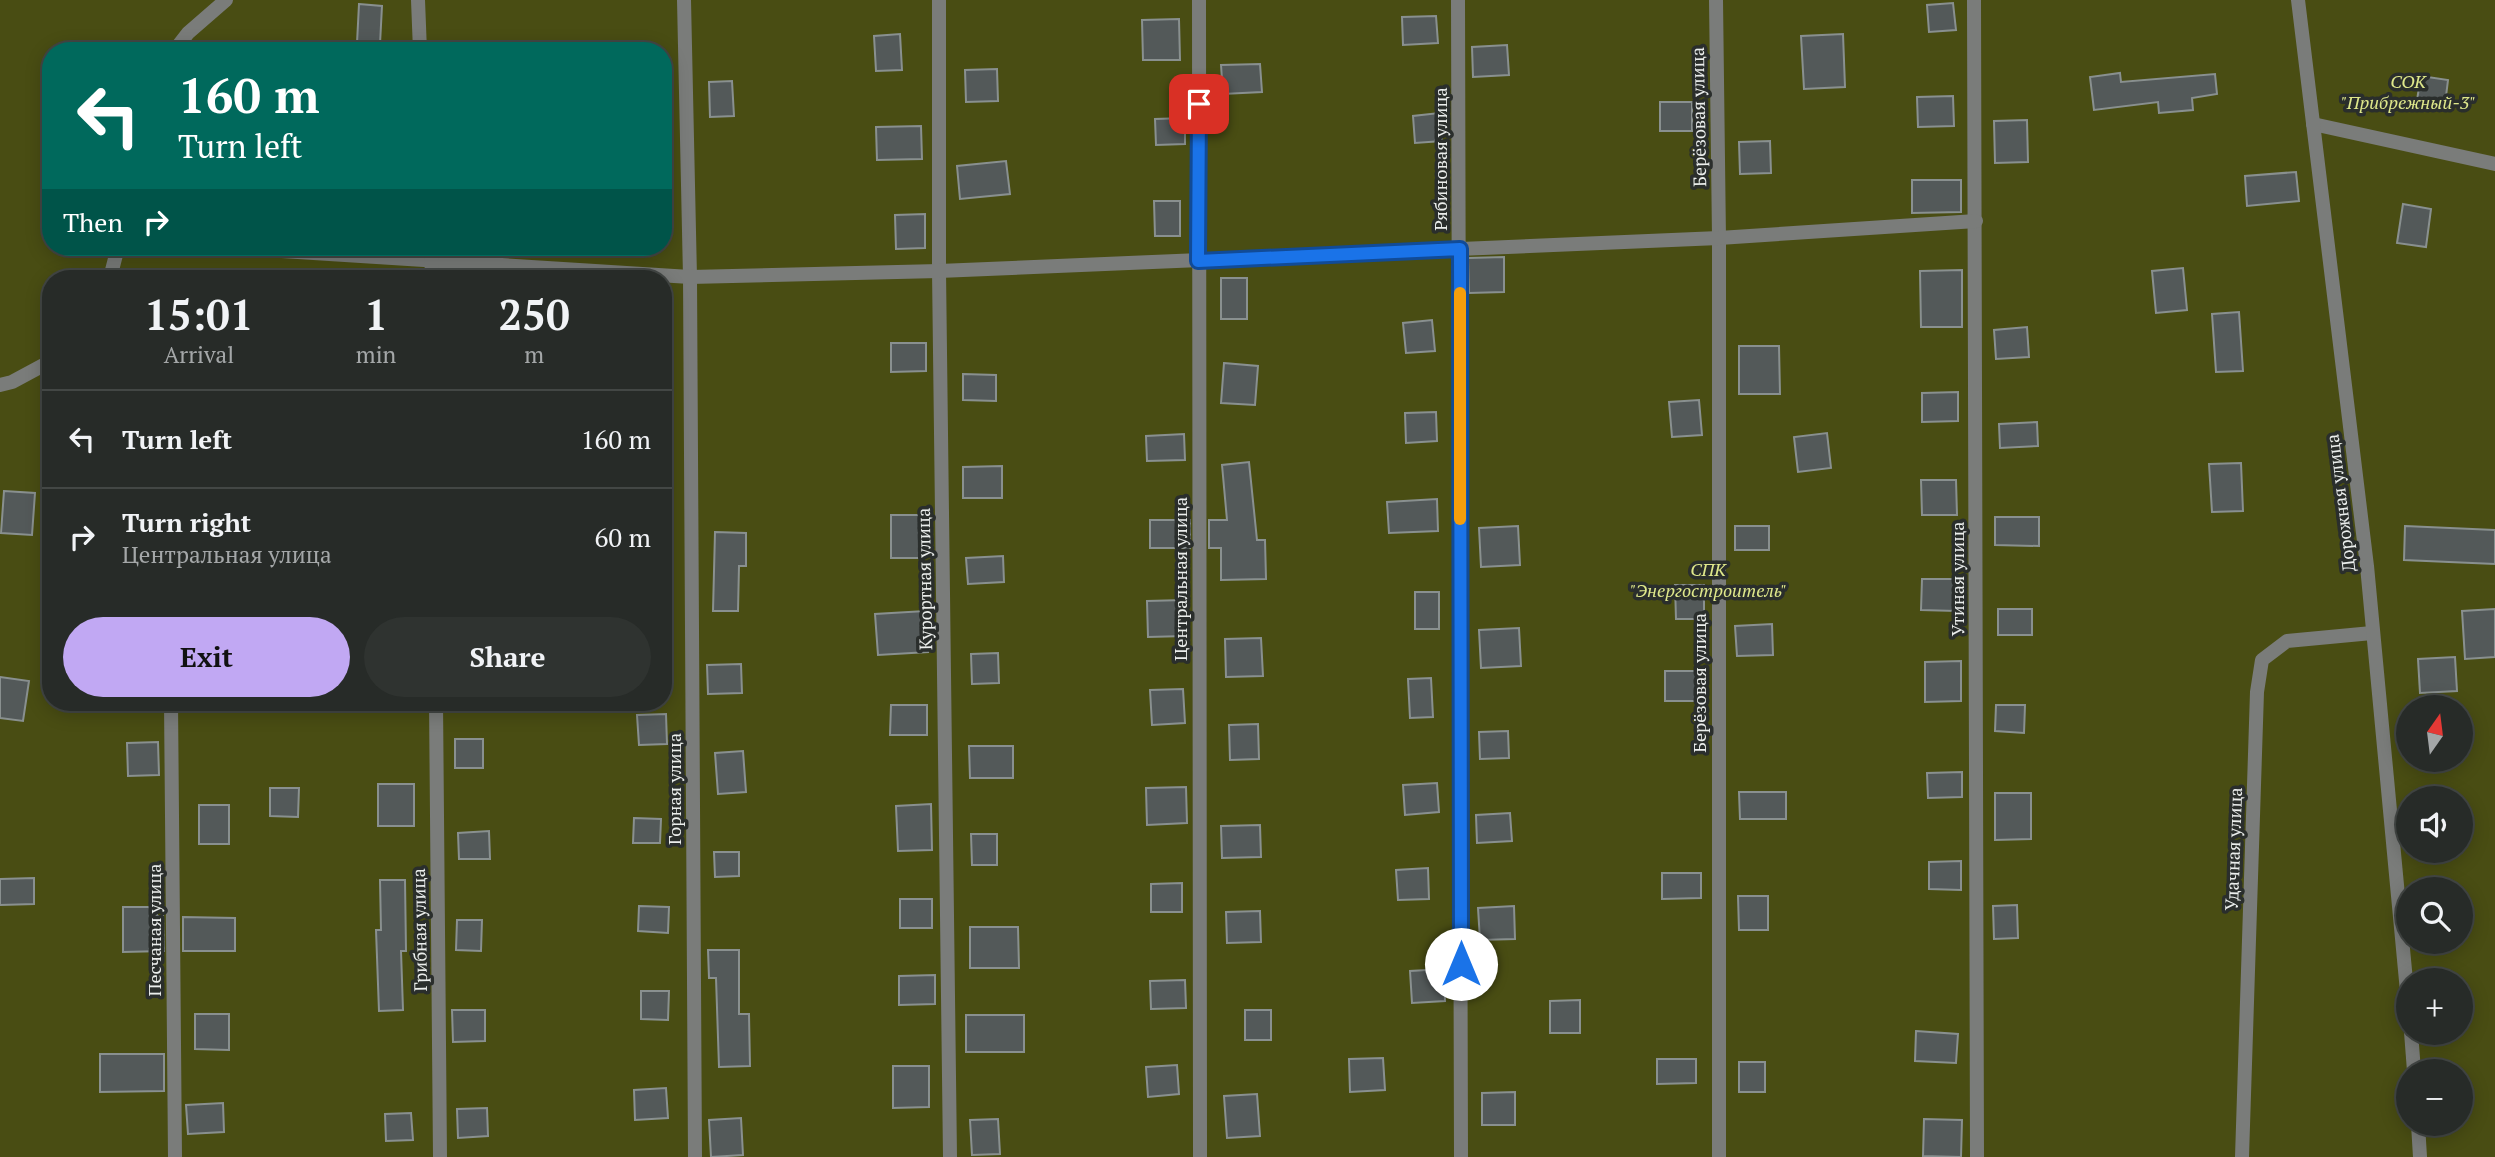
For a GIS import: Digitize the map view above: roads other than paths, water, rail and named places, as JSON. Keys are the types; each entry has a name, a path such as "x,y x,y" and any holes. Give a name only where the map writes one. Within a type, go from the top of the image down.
{"street":[{"path":"181,42 226,0"},
{"path":"418,0 420,42"},
{"name":"Горная улица","path":"684,0 690,277 695,1157"},
{"name":"Курортная улица","path":"939,0 939,271 950,1157"},
{"name":"Центральная улица","path":"1199,0 1200,1157"},
{"name":"Рябиновая улица","path":"1458,0 1461,1157"},
{"name":"Берёзовая улица","path":"1716,0 1719,238 1719,1157"},
{"name":"Утиная улица","path":"1974,0 1977,1157"},
{"name":"Дорожная улица","path":"2298,0 2367,566 2405,968"},
{"path":"2313,124 2495,164"},
{"path":"672,275 939,271 1198,261 1719,238 1976,221"},
{"path":"454,256 611,270"},
{"path":"0,385 12,382 42,366"},
{"name":"Удачная улица","path":"2242,1157 2257,692 2262,660 2287,641 2372,633"},
{"name":"Песчаная улица","path":"172,711 175,1157"},
{"name":"Грибная улица","path":"436,711 440,1157"},
{"path":"2419,1136 2420,1157"}],"park label":[{"name":"СОК \"Прибрежный-3\"","path":"2408,91"},
{"name":"СПК \"Энергостроитель\"","path":"1708,579"}]}
